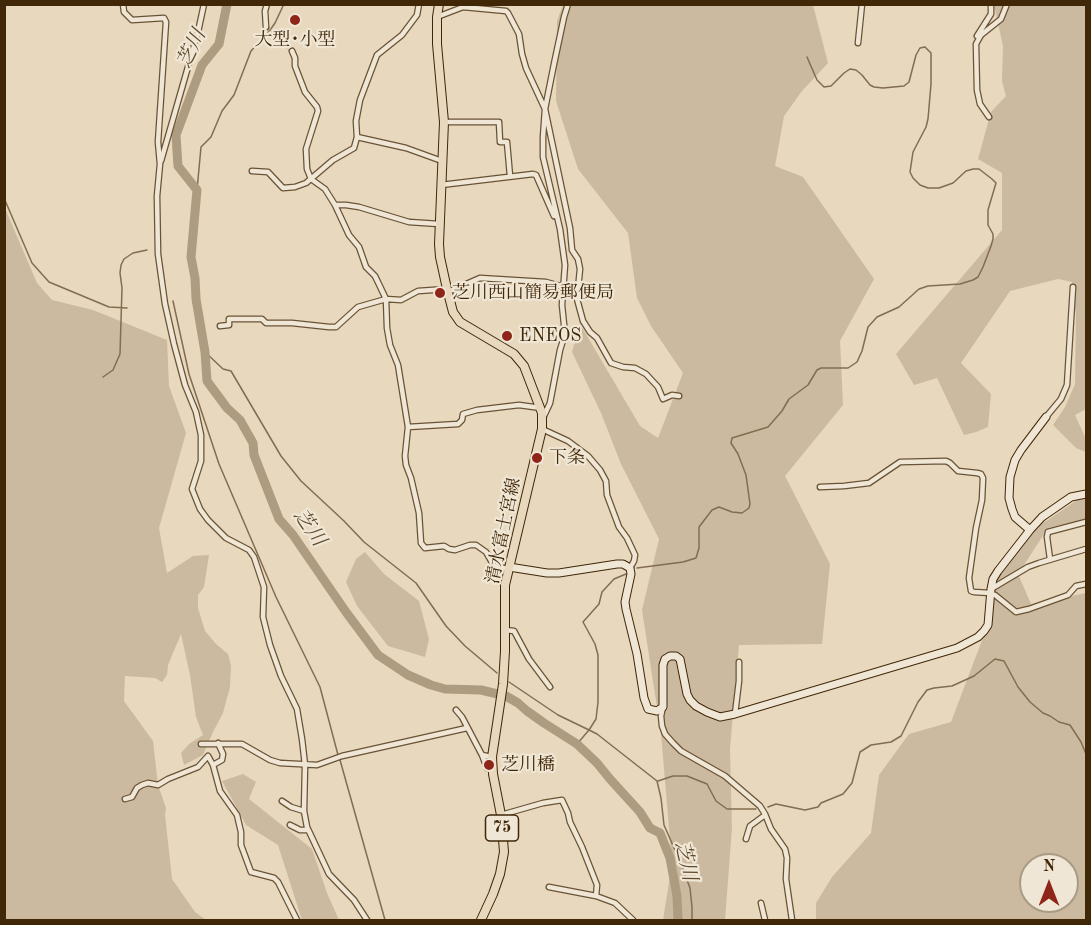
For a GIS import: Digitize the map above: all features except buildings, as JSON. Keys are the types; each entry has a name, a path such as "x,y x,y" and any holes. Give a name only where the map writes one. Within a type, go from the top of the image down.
{"main road":[{"name":"清水富士宮線","path":"437,10 437,44 444,122 439,224 440,257 453,312 460,322 514,354 524,366 541,408 542,425 505,585 503,684 492,757 501,815 504,862 481,921"}],"street":[{"path":"123,4 124,12 132,20 164,18 166,22 158,142 160,164 157,196 158,254 165,304 185,385 196,412 201,435 201,461 192,489 200,509 208,520 226,538 249,550 254,557 264,587 265,628 276,661 297,709 305,765 304,811 308,830 329,874 354,900 368,921"},
{"path":"160,164 196,40 204,4"},
{"path":"266,27 267,4"},
{"path":"252,171 268,172 283,188 295,187 306,183 333,160 354,148 360,100 377,55 402,35 417,15 420,4"},
{"path":"568,4 545,109 543,157 559,224 565,265 562,305 565,334 550,403 542,425 588,456 600,471 606,481 607,495 618,527 627,538 635,555 630,568"},
{"path":"858,43 862,4"},
{"path":"989,117 980,104 977,90 976,45 980,30 991,14 991,4"},
{"path":"976,45 981,35 1001,19 1007,4"},
{"path":"437,10 464,7 506,11 519,33 526,68 545,109 570,228 572,250 578,259 580,269 577,299 582,321 597,338 611,363 634,368 646,374 658,387 663,399 678,396"},
{"path":"292,51 305,92 318,107 306,149 307,169 311,179 325,189 349,236 359,247 366,267 375,276 387,299 387,328 390,345 398,365 408,427 406,465 419,513 421,543 425,548 444,546 455,550 476,545 486,552 494,566 547,573 617,564 630,568 632,574 626,609 637,654 644,698 648,709 657,711 663,707"},
{"path":"444,122 499,122 500,142 507,142 510,176"},
{"path":"357,137 406,148 442,161"},
{"path":"441,185 533,174 536,175 559,224"},
{"path":"334,205 359,207 409,222 439,224"},
{"path":"220,326 229,325 229,319 262,319 266,323 336,327 358,307 387,299 401,300 418,291 448,290 480,278 546,282 564,287"},
{"path":"1030,530 1015,517 1009,498 1010,477 1021,450 1061,399 1066,385 1073,287"},
{"path":"408,427 458,424 463,414 477,410 519,405 541,408"},
{"path":"820,488 869,483 900,462 946,461 958,471 981,474 982,500 969,578 971,591 974,592 991,591 1028,567 1086,549"},
{"path":"792,921 786,879 785,849 771,829 760,806 725,776 681,751 666,735 661,716 663,665 666,659 670,656 680,658 690,700 696,706 720,717 957,648 978,637 988,625 993,579 1030,530 1042,517 1071,497 1086,494"},
{"path":"1050,559 1048,532 1086,522"},
{"path":"991,591 1016,612 1068,595 1076,586 1086,585"},
{"path":"505,630 514,631 529,659 550,687"},
{"path":"735,714 739,662"},
{"path":"456,710 462,717 487,768"},
{"path":"201,744 242,744 263,758 280,763 317,765 339,757 467,728"},
{"path":"213,765 222,760 223,754 218,744"},
{"path":"482,755 492,757"},
{"path":"125,798 132,797 137,788 142,785 148,783 158,785 168,778 198,767 208,756 213,765 220,791 237,815 241,845 251,872 274,878 278,882 297,921"},
{"path":"501,815 562,800 597,885 596,896"},
{"path":"282,801 304,811"},
{"path":"746,839 750,826 765,815"},
{"path":"290,825 300,831 308,830"},
{"path":"549,887 596,896 615,903 633,921"},
{"path":"761,903 765,921"}],"shaded area":[{"path":"563,5 813,5 828,63 802,91 784,116 775,166 803,177 874,279 840,341 843,405 785,476 830,564 822,644 739,645 730,749 732,828 725,920 663,920 672,864 661,733 642,610 659,539 621,464 601,413 572,352 580,324 640,426 658,438 683,373 651,326 637,298 628,233 578,169 556,101 557,21"},
{"path":"994,5 1086,5 1086,409 1075,415 1086,439 1086,452 1076,448 1053,425 1065,407 1075,384 1076,315 1072,282 1058,279 1010,291 961,363 991,394 988,427 976,432 964,435 937,378 914,385 896,354 1002,230 1002,173 978,159 991,112 1006,96 1002,81 1003,46"},
{"path":"4,206 37,283 52,300 93,310 167,340 169,386 186,433 159,528 167,573 193,556 209,555 204,587 198,595 198,608 205,631 228,654 231,666 230,687 223,713 203,755 184,765 181,753 189,744 203,735 196,717 181,634 168,665 167,675 162,682 155,678 125,676 124,701 153,741 158,785 166,808 172,879 195,912 206,920 5,920"},
{"path":"1086,490 1086,519 1048,528 1018,574 1031,604 1086,593 1086,920 816,920 816,903 832,877 871,833 879,775 909,734 951,722 984,635 996,571 1022,533 1048,520 1074,502"},
{"path":"365,552 384,574 419,601 429,639 425,657 388,646 357,606 346,582 356,559"},
{"path":"243,774 256,782 249,799 312,849 339,920 302,920 278,845 246,825 222,781"}],"waterway":[{"name":"芝川","path":"227,4 219,44 202,65 176,135 178,166 197,190 191,257 207,381 227,408 240,420 253,443 254,455 279,519 293,535 378,655 408,675 431,685 445,689 481,690 506,696 577,744 640,812 650,828 660,833 670,858 677,896 678,920"},
{"path":"197,190 201,147 211,137 222,111 234,95 251,51 268,33 284,4"},
{"path":"637,568 696,558 699,548 699,527 712,510 719,507 742,513 749,508 746,475 731,443 732,438 768,427 789,399 808,385 817,370 848,368 857,362 868,327 877,317 899,307 919,289 928,286 960,284 978,277 991,246 993,234 988,225 988,210 996,183 992,179 979,169 973,169 966,171 953,183 939,188 928,188 920,185 910,172 913,152 928,119 931,53 925,47 920,48 909,82 904,86 883,88 870,85 856,70 850,69 831,86 824,87 817,80 807,57"},
{"path":"4,198 32,263 49,282 109,307 127,308"},
{"path":"103,377 113,370 120,354 121,265 124,259 133,253 147,250"},
{"path":"173,301 189,374 219,464 276,597 320,687 338,755"},
{"path":"205,352 223,369 231,371 281,456 301,481 364,542 416,583 446,626 465,646 497,673"},
{"path":"577,744 596,719 598,702 598,655 595,644 583,622 599,604 602,592 614,579 626,574"},
{"path":"768,807 776,804 805,810 818,807 821,803 843,794 852,783 860,752 871,745 891,742 901,736 918,702 927,690 952,686 974,676 995,659 1004,661 1018,687 1030,702 1043,713 1070,725 1086,754"},
{"path":"509,682 558,715 597,734 657,781 664,825 690,888 692,920"},
{"path":"340,760 385,920"},
{"path":"658,781 673,776 687,776 707,784 716,801 727,809 756,809"}],"tunnel":[{"path":"266,27 292,51"}],"place":[{"name":"大型･小型","path":"295,20"},
{"name":"芝川西山簡易郵便局","path":"440,293"},
{"name":"ENEOS","path":"507,336"},
{"name":"下条","path":"537,458"},
{"name":"芝川橋","path":"489,765"}]}
